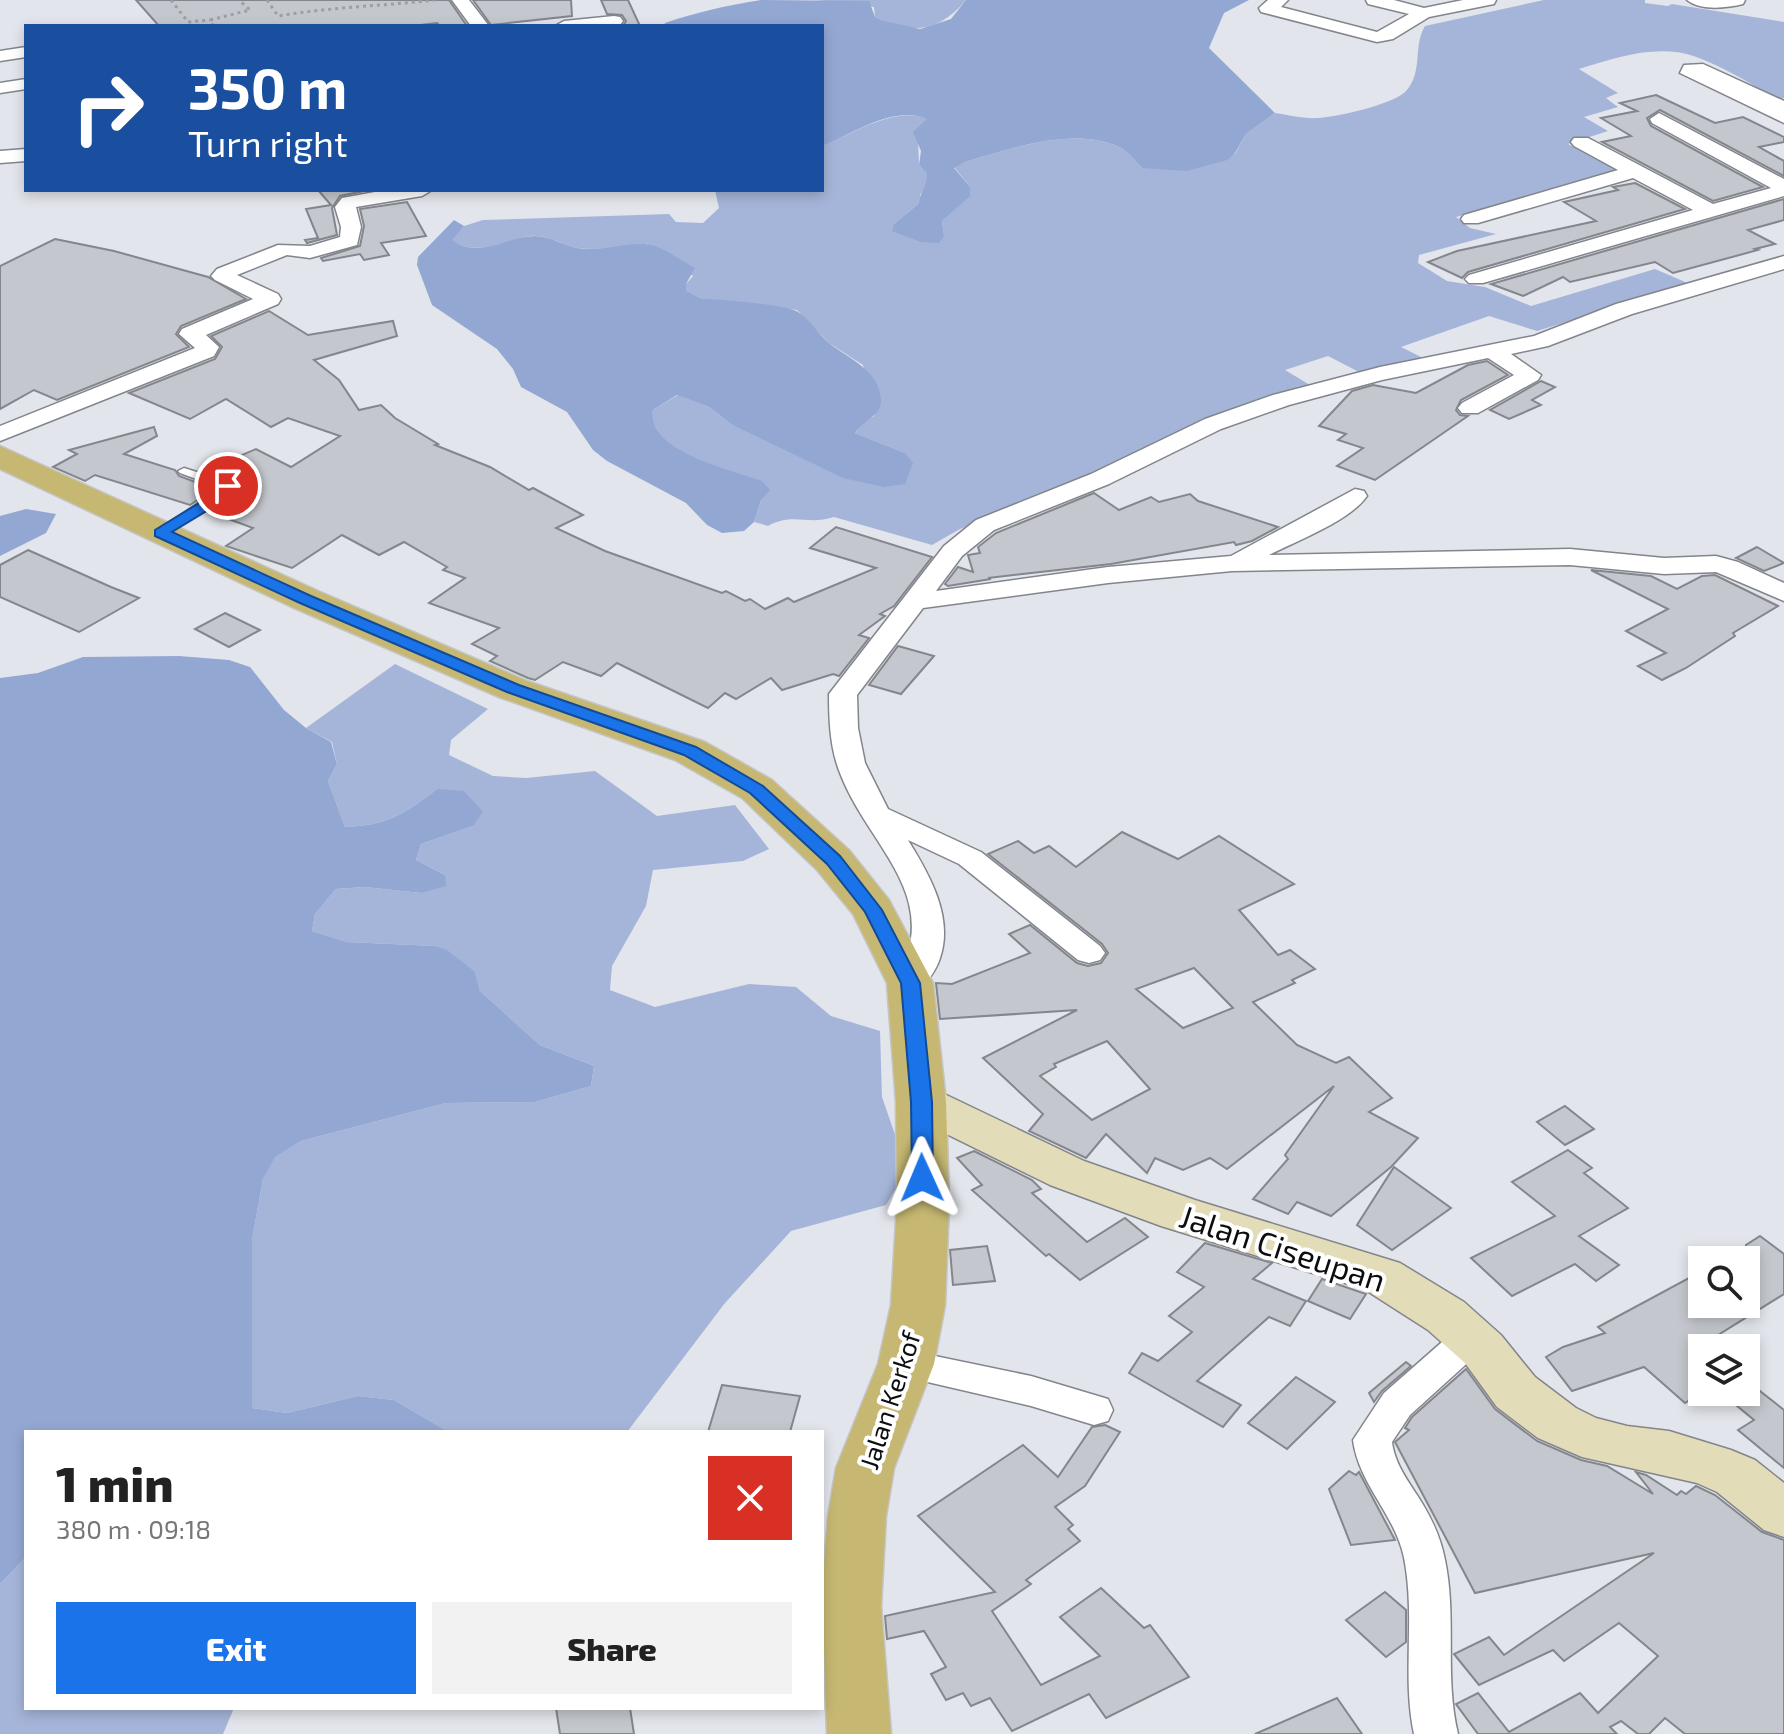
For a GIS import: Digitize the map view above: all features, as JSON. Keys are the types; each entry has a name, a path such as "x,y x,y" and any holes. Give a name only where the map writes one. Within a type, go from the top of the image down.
{"main road":[{"name":"Jalan Kerkof","path":"0,456 305,599 513,689 690,751 757,789 833,860 873,910 910,983 921,1102 923,1204 918,1305 906,1364 865,1468 857,1516 851,1606 851,1733"},
{"name":"Jalan Ciseupan","path":"921,1102 1067,1173 1178,1213 1382,1276 1446,1316 1471,1338 1516,1392 1557,1423 1582,1436 1627,1448 1669,1453 1712,1466 1736,1476 1784,1514"}],"street":[{"path":"460,0 478,24"},
{"path":"1280,0 1267,8 1377,37 1387,35 1424,13 1488,0"},
{"path":"1374,0 1424,13"},
{"path":"1695,0 1725,3 1737,0"},
{"path":"584,24 614,21"},
{"path":"0,56 24,52"},
{"path":"1784,108 1703,69 1690,69 1689,73 1784,117"},
{"path":"0,88 24,84"},
{"path":"1659,119 1784,189"},
{"path":"1581,142 1710,211"},
{"path":"0,157 24,155"},
{"path":"1471,219 1635,171"},
{"path":"1476,279 1784,189"},
{"path":"0,434 206,351 208,347 190,334 271,297 222,274 285,249 310,252 347,242 352,232 345,207 349,202 410,192"},
{"path":"910,983 929,953 928,925 916,878 858,782 849,754 843,694 953,551 985,525 1100,479 1213,424 1281,400 1380,374 1540,341 1624,309 1784,262"},
{"path":"1470,408 1530,375 1491,351"},
{"path":"1232,563 1326,516 1355,496"},
{"path":"917,601 1108,575 1232,563 1570,557 1664,566 1704,563 1729,567 1784,593"},
{"path":"879,815 970,858 1089,953"},
{"path":"1436,1734 1429,1711 1431,1594 1420,1537 1376,1456 1372,1440 1397,1404 1471,1338"},
{"path":"906,1364 1031,1391 1094,1410"}],"lane":[{"path":"161,533 228,489 224,484 184,471"}],"path":[{"path":"171,0 188,22 246,13 250,10 241,0"},
{"path":"267,0 278,16 339,6 369,8 435,0"},
{"path":"210,20 212,24"}],"shaded area":[{"path":"761,0 869,1 875,17 920,29 951,19 966,0 1249,0 1224,13 1209,48 1275,113 1246,134 1227,160 1187,171 1142,168 1119,147 1082,139 1042,142 965,162 954,168 971,188 970,196 942,221 944,236 939,243 921,242 892,231 894,224 919,203 926,181 927,173 919,165 921,151 913,132 927,119 915,115 888,118 824,145 824,24 665,24"},
{"path":"817,0 966,0 936,24 913,28 875,17 874,7"},
{"path":"1544,0 1645,0 1645,3 1672,4 1784,22 1784,98 1778,99 1702,59 1676,52 1639,53 1579,69 1618,93 1606,98 1618,107 1584,117 1608,131 1568,144 1620,171 1456,217 1470,228 1496,234 1419,255 1418,263 1447,281 1485,287 1531,306 1655,269 1690,284 1537,331 1489,316 1401,347 1423,358 1361,373 1328,356 1285,370 1315,388 960,529 932,545 834,517 785,520 768,526 754,522 761,500 662,440 651,420 653,410 678,395 709,407 731,424 905,453 855,433 861,424 874,416 863,365 829,343 797,310 700,298 686,292 686,284 693,276 647,244 587,249 530,236 470,248 451,240 464,226 483,220 669,214 676,222 703,223 719,208 715,192 824,192 824,145 874,123 902,116 928,119 918,138 919,165 928,173 928,180 920,202 894,224 944,236 942,221 970,195 971,188 954,167 965,162 1021,146 1062,139 1101,141 1119,147 1142,168 1235,154 1246,134 1275,113 1307,118 1327,117 1365,109 1401,95 1415,75 1419,41 1425,26"},
{"path":"454,220 464,226 452,240 472,248 535,236 585,249 651,245 695,268 686,284 686,291 700,298 767,305 798,312 829,343 862,366 875,381 880,406 875,415 855,433 905,453 913,463 905,484 884,487 843,478 731,424 709,407 677,395 653,410 654,424 662,437 693,457 762,481 770,490 761,500 754,522 744,531 722,533 707,525 686,503 607,461 593,450 567,412 521,387 513,369 497,349 432,305 417,265 418,257"},
{"path":"26,509 56,514 46,533 0,556 0,516"},
{"path":"179,656 229,660 250,667 284,710 306,728 331,742 337,764 328,781 345,827 373,824 394,817 437,789 464,791 483,812 473,826 421,844 416,860 445,875 446,886 421,893 365,887 336,889 315,914 312,931 347,942 435,946 447,950 474,971 480,991 540,1045 594,1066 591,1086 535,1102 446,1103 301,1141 275,1157 263,1179 252,1240 252,1408 287,1413 358,1396 394,1400 446,1430 24,1430 24,1559 0,1584 0,678 38,673 83,657"},
{"path":"395,664 488,709 451,740 449,755 493,776 526,778 595,771 657,816 735,805 769,849 743,861 653,870 646,906 612,966 610,990 655,1007 749,984 796,987 831,1016 880,1031 882,1097 907,1169 886,1205 791,1231 725,1303 629,1430 446,1430 394,1400 358,1396 287,1413 252,1408 252,1240 263,1179 274,1157 301,1141 446,1103 535,1102 591,1086 594,1066 540,1045 480,991 473,971 435,946 347,942 312,931 315,914 336,889 365,887 421,893 445,875 416,860 421,844 473,826 437,789 394,817 373,824 345,827 328,781 337,764 332,742 306,728"},
{"path":"24,1559 24,1710 233,1710 223,1734 0,1734 0,1584"}],"building":[{"path":"136,0 449,0 466,24 437,23 157,24"},
{"path":"473,0 571,0 572,16 490,24"},
{"path":"601,0 628,0 639,24 624,24 626,21 622,15 607,14"},
{"path":"1656,95 1715,123 1743,117 1784,137 1784,142 1759,147 1784,161 1784,176 1660,110 1647,118 1651,126 1763,187 1713,201 1602,142 1631,136 1601,118 1637,111 1620,103"},
{"path":"1635,183 1685,209 1468,272 1462,278 1428,262 1457,251 1596,221 1564,202"},
{"path":"320,192 359,192 340,196 332,208 337,235 307,243 305,240 318,238 306,209 331,205"},
{"path":"1784,199 1784,220 1748,230 1775,244 1755,249 1758,250 1673,273 1655,262 1570,282 1563,277 1523,296 1491,284"},
{"path":"407,202 426,236 381,243 389,255 364,260 360,254 323,261 321,258 360,246 364,226 360,209"},
{"path":"55,239 114,251 208,277 246,299 181,326 176,334 189,347 57,400 34,390 0,409 0,266"},
{"path":"269,311 308,335 393,321 397,336 314,360 339,380 359,410 381,405 395,418 438,444 435,445 490,467 529,490 533,488 583,515 556,528 605,551 722,593 726,591 745,601 750,599 765,609 788,598 794,602 876,568 810,548 836,527 932,557 894,606 880,614 885,616 859,635 869,638 839,676 833,674 782,690 771,678 736,699 725,693 708,708 617,663 601,676 563,662 535,680 528,678 490,661 497,656 472,644 499,628 429,603 465,578 443,570 447,567 404,542 379,555 342,535 292,568 226,546 253,528 207,511 237,489 229,479 205,471 256,449 291,467 340,436 288,418 271,427 226,399 190,419 129,393 215,359 222,347 211,336"},
{"path":"1487,361 1508,375 1461,400 1456,410 1460,415 1468,416 1375,480 1337,466 1363,448 1338,440 1346,434 1319,426 1352,391 1373,385 1416,393 1468,365"},
{"path":"1541,381 1555,387 1532,400 1541,405 1509,419 1490,410"},
{"path":"154,427 157,436 124,454 175,470 179,476 214,489 190,505 95,475 85,481 53,467 77,454 69,450"},
{"path":"1094,493 1119,510 1151,497 1159,502 1190,494 1198,501 1278,527 1252,541 1236,545 1234,542 1111,564 945,584 958,567 973,572 968,555 980,553 978,547 996,533"},
{"path":"1757,547 1784,563 1764,571 1736,558"},
{"path":"28,550 139,598 79,632 0,597 0,565"},
{"path":"1591,570 1651,576 1677,589 1702,576 1715,575 1778,606 1733,633 1735,636 1686,668 1662,680 1638,666 1666,653 1626,631 1668,609"},
{"path":"225,613 260,630 229,647 195,629"},
{"path":"898,646 934,656 901,694 869,685"},
{"path":"1122,832 1178,859 1219,836 1294,884 1239,910 1278,955 1290,950 1315,969 1292,980 1295,983 1253,1002 1297,1045 1336,1063 1349,1057 1392,1098 1369,1112 1418,1138 1391,1167 1331,1216 1297,1202 1288,1214 1253,1199 1288,1159 1285,1155 1334,1086 1227,1169 1210,1158 1183,1170 1155,1158 1147,1173 1106,1134 1086,1158 1029,1131 1043,1114 983,1058 1077,1010 940,1019 936,983 952,984 1030,953 1009,934 1030,925 1077,963 1088,966 1101,963 1108,953 1102,944 988,854 1018,841 1034,853 1049,846 1076,867","holes":["1194,968 1233,1008 1183,1028 1136,989","1107,1041 1150,1089 1092,1120 1040,1076 1056,1067 1054,1064"]},
{"path":"1565,1106 1594,1129 1565,1145 1537,1122"},
{"path":"1568,1150 1592,1168 1584,1173 1628,1208 1579,1236 1619,1265 1596,1281 1575,1264 1512,1296 1471,1258 1555,1216 1512,1182"},
{"path":"974,1151 1032,1180 1041,1189 1032,1193 1087,1242 1125,1218 1148,1237 1080,1280 1049,1254 1046,1256 972,1190 982,1185 957,1158"},
{"path":"1394,1167 1451,1208 1392,1250 1357,1225"},
{"path":"1760,1236 1784,1254 1784,1294 1760,1309 1760,1246 1746,1245"},
{"path":"1205,1243 1272,1263 1253,1279 1306,1301 1290,1326 1269,1317 1197,1381 1241,1405 1223,1427 1129,1373 1142,1353 1158,1361 1192,1332 1169,1316 1204,1287 1177,1272"},
{"path":"987,1246 995,1281 953,1285 950,1250"},
{"path":"1322,1279 1366,1294 1350,1319 1308,1301"},
{"path":"1688,1279 1688,1318 1745,1318 1720,1334 1688,1334 1688,1401 1685,1403 1644,1367 1572,1391 1546,1357 1563,1347 1605,1333 1598,1327"},
{"path":"1406,1362 1411,1366 1374,1402 1369,1393"},
{"path":"1466,1369 1495,1409 1537,1441 1581,1460 1607,1466 1653,1494 1636,1472 1677,1495 1681,1491 1686,1494 1696,1486 1715,1495 1762,1532 1784,1540 1784,1734 1685,1734 1665,1718 1649,1734 1638,1734 1621,1721 1610,1727 1617,1734 1478,1734 1456,1704 1478,1693 1509,1732 1580,1693 1598,1713 1658,1656 1619,1623 1564,1661 1553,1650 1479,1685 1454,1654 1489,1637 1504,1655 1654,1553 1475,1593 1395,1442 1409,1430 1405,1428 1412,1417"},
{"path":"1296,1377 1335,1402 1287,1449 1248,1423"},
{"path":"722,1385 800,1396 791,1430 709,1430"},
{"path":"1760,1391 1784,1410 1784,1468 1738,1430 1754,1420 1737,1406 1760,1406"},
{"path":"1105,1425 1120,1432 1085,1486 1055,1507 1073,1525 1068,1529 1080,1541 1026,1580 1031,1584 992,1611 1041,1685 1100,1656 1060,1617 1101,1588 1144,1628 1150,1625 1189,1677 1106,1718 1089,1694 1012,1731 990,1698 971,1706 963,1693 946,1700 931,1674 946,1667 924,1631 887,1639 885,1616 995,1592 918,1516 1023,1445 1058,1477 1092,1427"},
{"path":"1349,1471 1356,1475 1359,1472 1395,1540 1351,1545 1329,1489"},
{"path":"1385,1592 1406,1610 1406,1642 1386,1657 1346,1620"},
{"path":"1337,1698 1362,1734 1255,1734"},
{"path":"556,1710 630,1710 634,1734 560,1734"}],"route":[{"path":"228,486 223,495 161,533 513,689 690,751 757,789 833,860 873,910 910,983 921,1102 922,1178"}]}
